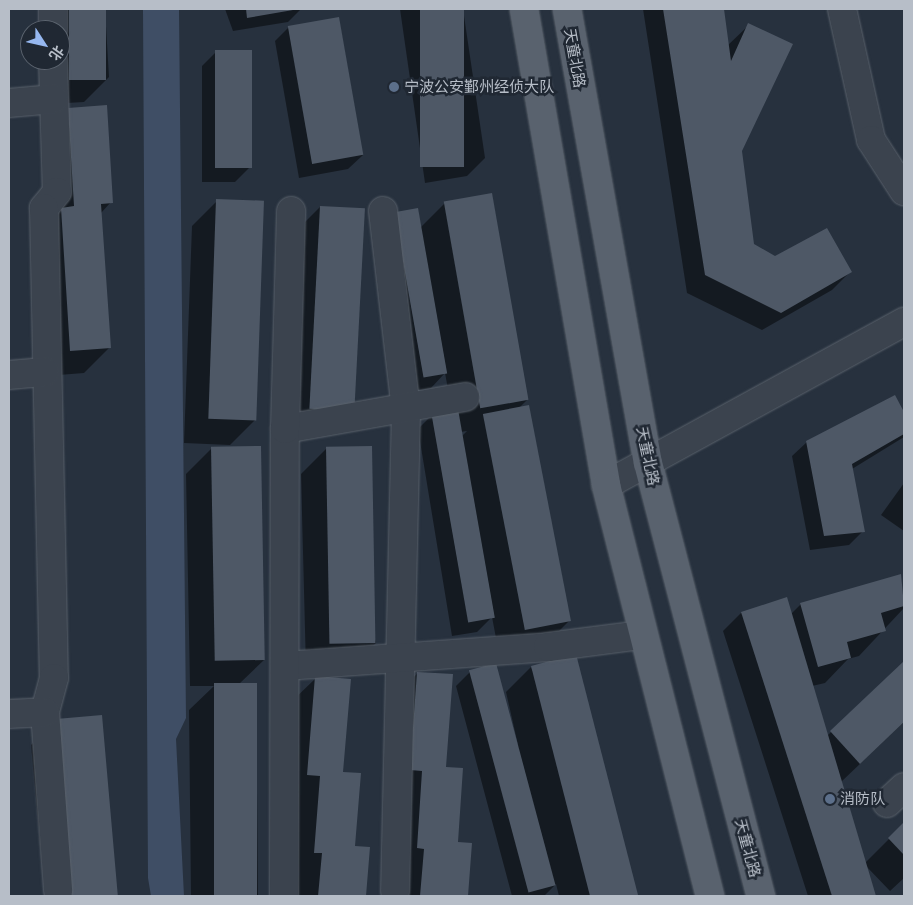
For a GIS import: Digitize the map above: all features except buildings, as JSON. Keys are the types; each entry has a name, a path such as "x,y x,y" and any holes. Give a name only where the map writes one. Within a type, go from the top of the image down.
{"main road":[{"path":"524,9 606,485 642,635 710,896"},
{"name":"天童北路","path":"567,9 648,462 761,896"}],"street":[{"path":"842,9 870,140 904,191"},
{"path":"53,70 57,192 44,208 54,678 45,712 58,892"},
{"path":"9,103 54,99"},
{"path":"284,896 285,429 291,211"},
{"path":"383,211 406,411 402,658 395,891"},
{"path":"606,485 904,322"},
{"path":"9,375 46,372"},
{"path":"285,429 406,411 465,397"},
{"path":"285,666 402,658 642,635"},
{"path":"9,714 45,712"}],"water":[{"path":"143,9 179,9 186,718 176,739 184,896 151,896 148,878"}],"place":[{"name":"宁波公安鄞州经侦大队","path":"394,87"},
{"name":"消防队","path":"830,799"}]}
